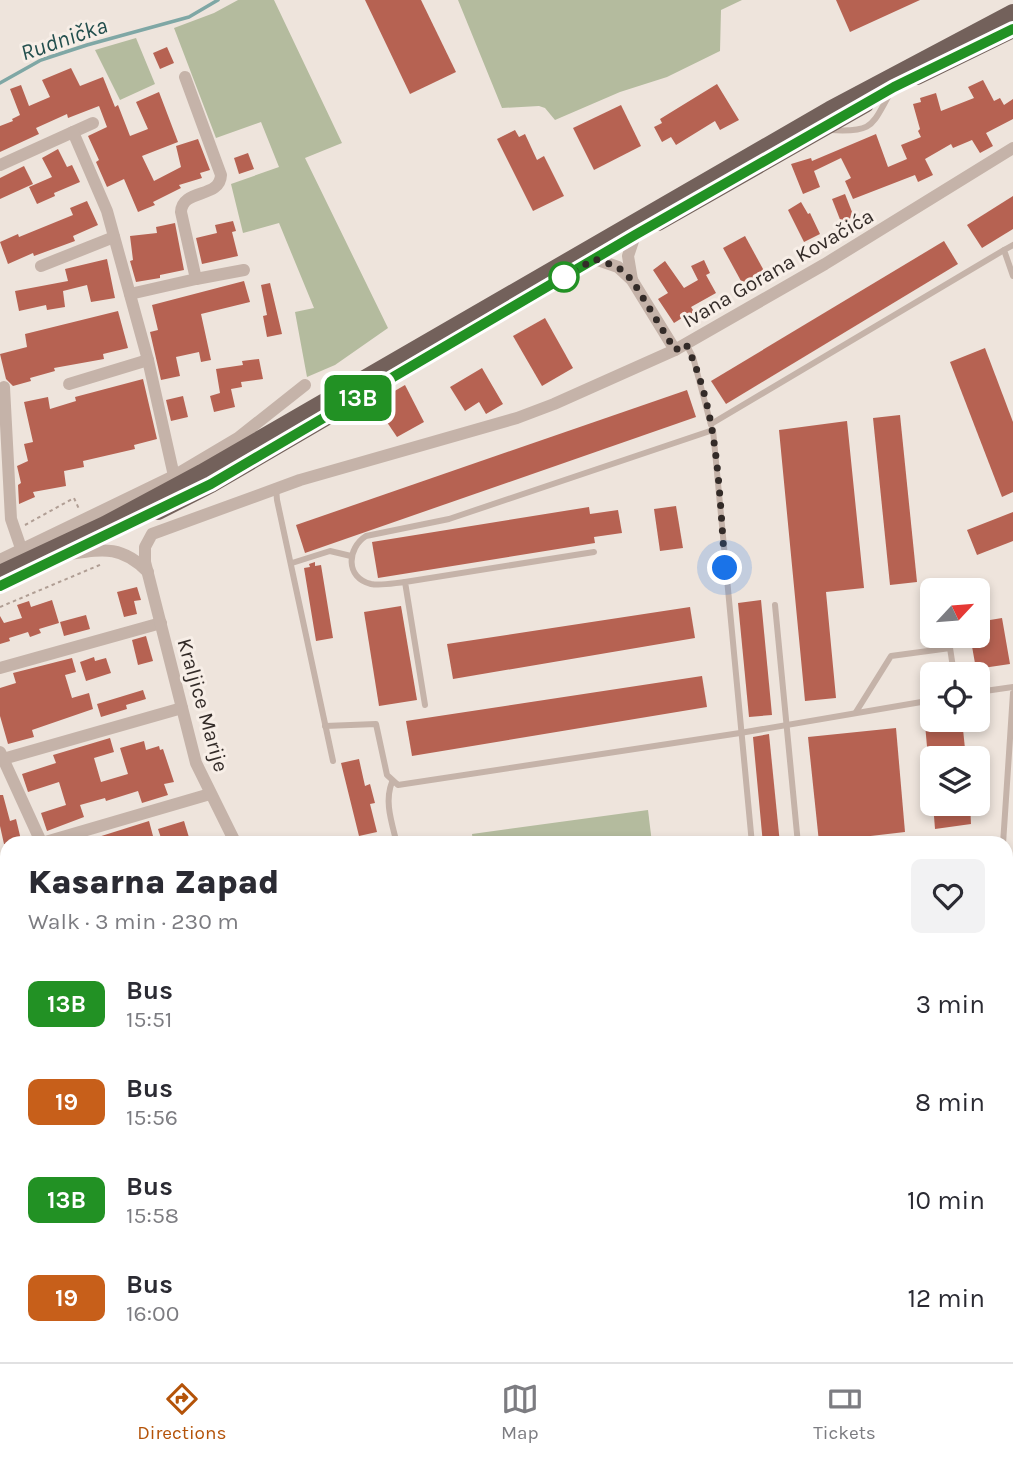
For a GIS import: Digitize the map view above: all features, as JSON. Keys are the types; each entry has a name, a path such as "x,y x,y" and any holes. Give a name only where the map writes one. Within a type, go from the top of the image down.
{"main road":[{"path":"0,574 105,525 202,473 830,110 1013,13"},
{"path":"0,586 211,484 635,235 894,87 1013,29"}],"street":[{"path":"185,77 221,177 217,187 187,200 182,205 181,212 196,279"},
{"path":"0,164 93,123"},
{"path":"73,132 107,211 148,360 174,476"},
{"name":"Ivana Gorana Kovačića","path":"148,572 145,547 152,534 276,488 517,418 681,347 825,264 1013,148"},
{"path":"632,280 628,256 635,235"},
{"path":"41,266 114,237"},
{"path":"595,259 618,267 632,280 681,347"},
{"path":"130,295 244,270"},
{"path":"69,384 148,360"},
{"path":"0,560 174,476 238,438 305,385"},
{"path":"4,387 11,519 22,551"},
{"path":"69,554 115,550 136,560 148,572"},
{"name":"Kraljice Marije","path":"148,572 193,753 232,836"},
{"path":"0,668 161,623"},
{"path":"39,836 2,755 182,708"},
{"path":"66,836 210,794"}],"lane":[{"path":"594,552 405,582 366,582 356,575 351,556 356,544 366,536 449,519 712,427 1013,245"},
{"path":"1003,250 1013,276"},
{"path":"681,347 692,357 712,427 751,836"},
{"path":"276,488 276,500 292,563 333,761"},
{"path":"292,563 330,551 351,556"},
{"path":"405,582 425,705"},
{"path":"775,605 797,836"},
{"path":"856,712 891,656 950,648 952,662"},
{"path":"990,690 1013,687"},
{"path":"1004,836 1013,693"},
{"path":"326,726 376,724 387,775 398,785 740,733 920,701"},
{"path":"392,782 388,801 395,836"}],"path":[{"path":"19,528 74,498 82,517"},
{"path":"0,607 81,572"}],"green space":[{"path":"238,0 274,0 342,143 305,158 388,328 335,365 307,377 295,312 314,308 279,223 243,233 231,184 279,167 261,122 216,138 174,28 214,13"},
{"path":"458,0 742,0 721,10 720,51 667,77 620,92 555,120 545,108 539,106 502,108"},
{"path":"136,38 155,84 120,100 95,50"},
{"path":"648,810 651,836 472,836"}],"building":[{"path":"365,0 421,0 456,72 410,94"},
{"path":"836,0 920,0 850,32"},
{"path":"167,47 174,63 160,69 153,53"},
{"path":"71,68 80,86 103,77 130,136 148,129 136,102 159,92 178,142 142,156 154,181 181,167 176,146 198,139 210,170 200,173 202,178 179,185 181,188 153,202 155,205 138,212 124,179 107,187 96,162 99,160 88,136 107,127 99,106 68,118 67,114 36,128 39,134 0,152 0,126 20,115 10,89 21,85 29,106 50,97 42,80"},
{"path":"983,80 994,101 1000,98 1004,105 1013,99 1013,119 986,133 993,146 980,153 972,140 953,148 951,144 925,159 933,175 918,182 915,175 853,199 845,181 851,178 841,158 814,171 820,187 803,194 791,164 811,158 812,161 876,134 888,167 907,159 901,145 921,137 913,104 921,102 920,98 936,93 941,111 974,98 968,87"},
{"path":"717,84 739,120 720,130 715,121 676,145 671,137 662,142 654,127 662,123 660,119"},
{"path":"621,105 641,146 594,170 573,128"},
{"path":"515,130 519,137 525,134 537,160 544,156 564,196 533,211 497,139"},
{"path":"58,149 67,167 72,165 80,182 37,204 29,187 52,177 42,158"},
{"path":"248,153 254,169 239,174 234,158"},
{"path":"24,166 33,184 0,199 0,178"},
{"path":"845,194 854,217 841,222 832,199"},
{"path":"1013,196 1013,229 982,248 967,225"},
{"path":"87,201 98,225 73,236 75,241 34,256 33,253 8,264 0,242 73,215 70,208"},
{"path":"801,202 808,214 810,213 820,234 804,242 788,210"},
{"path":"233,221 236,231 232,232 238,256 202,264 196,238 217,233 215,225"},
{"path":"175,223 184,270 136,282 130,261 133,260 130,236 157,233 156,227"},
{"path":"745,236 769,280 747,292 723,248"},
{"path":"944,241 958,264 726,404 711,381"},
{"path":"107,259 115,298 91,302 87,285 63,291 65,307 47,310 46,305 19,311 15,291 68,281 65,269"},
{"path":"704,260 710,273 706,275 716,293 691,307 699,319 687,327 682,318 674,323 658,299 668,293 653,270 665,261 684,288 698,280 691,266"},
{"path":"244,281 250,302 201,314 211,360 201,362 199,352 176,357 180,376 161,380 150,332 158,330 152,305"},
{"path":"270,283 282,334 267,337 263,316 267,315 261,285"},
{"path":"118,311 128,348 103,354 104,359 54,368 55,371 13,386 6,379 0,354 27,347 25,334"},
{"path":"545,318 573,368 542,386 513,336"},
{"path":"985,348 1013,422 1013,492 1002,497 950,362"},
{"path":"259,359 263,379 241,382 242,387 231,389 235,407 214,412 210,396 220,393 216,369 243,365 242,361"},
{"path":"482,368 503,404 486,414 479,402 465,411 450,387"},
{"path":"143,379 157,439 134,445 135,449 83,461 84,467 64,471 66,486 33,492 35,497 19,504 18,485 21,483 17,466 28,461 24,444 33,442 24,402 48,397 50,409 76,401 75,397"},
{"path":"405,385 424,422 397,437 374,403"},
{"path":"687,390 696,417 305,553 296,525"},
{"path":"183,396 188,417 171,421 166,400"},
{"path":"900,415 917,582 890,585 873,418"},
{"path":"847,421 864,588 826,592 836,698 805,701 779,430"},
{"path":"676,506 683,548 660,551 654,509"},
{"path":"589,507 590,514 618,510 622,533 594,537 595,543 378,578 372,542"},
{"path":"1013,512 1013,541 977,555 967,530"},
{"path":"315,562 315,566 321,565 333,638 316,641 304,568"},
{"path":"137,587 141,600 134,601 137,614 124,617 117,592"},
{"path":"52,600 59,623 39,629 41,633 30,637 28,632 0,644 0,616 4,623 22,618 17,605 29,601 31,607"},
{"path":"761,600 772,715 749,717 738,603"},
{"path":"401,606 417,700 379,706 364,612"},
{"path":"690,607 695,638 453,679 447,644"},
{"path":"86,615 90,629 64,636 60,622"},
{"path":"1002,618 1010,664 990,667 990,662 975,662 972,648 990,648 990,620"},
{"path":"146,636 153,661 138,665 132,640"},
{"path":"94,657 95,661 106,658 111,673 86,681 80,662"},
{"path":"72,658 76,672 65,675 72,698 89,693 93,709 32,730 34,737 8,744 0,716 0,688 16,683 13,673"},
{"path":"702,676 707,707 412,756 406,721"},
{"path":"143,690 146,699 126,705 127,709 101,717 97,704"},
{"path":"896,728 905,832 871,836 818,836 808,737"},
{"path":"926,732 963,732 965,746 927,746"},
{"path":"769,734 779,836 762,836 753,737"},
{"path":"110,738 114,752 94,758 101,782 128,774 120,748 144,741 146,750 159,746 160,750 163,749 174,782 164,784 168,795 142,803 138,791 106,801 105,798 80,805 84,817 47,831 41,813 66,805 59,782 28,792 22,774 56,763 53,755"},
{"path":"359,759 365,786 370,784 375,803 370,804 377,832 359,836 341,763"},
{"path":"0,795 3,795 10,821 16,819 20,836 2,836"},
{"path":"934,816 971,816 971,824 935,829"},
{"path":"149,821 153,836 101,836"},
{"path":"184,821 189,836 160,836 158,829"}],"waterway":[{"name":"Rudnička","path":"0,83 41,60 189,17 218,0"}],"bus line":[{"name":"13B","path":"0,586 211,484 635,235 894,87 1013,29"}],"route":[{"path":"564,277 595,259 618,267 632,280 675,350 686,344 713,430 725,568"}]}
